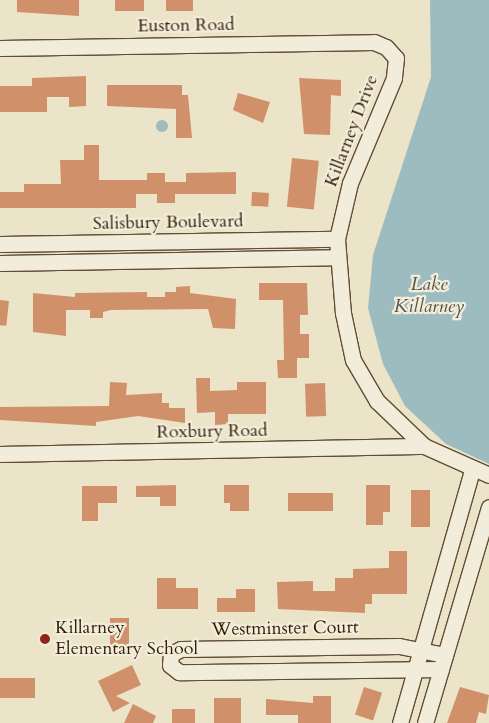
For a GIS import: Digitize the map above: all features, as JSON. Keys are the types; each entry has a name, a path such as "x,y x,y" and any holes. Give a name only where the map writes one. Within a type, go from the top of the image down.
{"street":[{"name":"Euston Road","path":"0,48 374,42"},
{"name":"Killarney Drive","path":"374,42 396,58 394,78 350,183 337,239 336,257 353,360 377,401 424,446 472,471 489,475"},
{"name":"Salisbury Boulevard","path":"0,244 337,239"},
{"name":"Salisbury Boulevard","path":"0,263 336,257"},
{"name":"Roxbury Road","path":"0,454 424,446"},
{"path":"400,723 472,471"},
{"path":"425,723 489,507"},
{"name":"Westminster Court","path":"421,648 443,662 416,668 179,672 170,665 172,654 181,649 421,648"}],"water":[{"name":"Lake Killarney","path":"430,0 489,0 489,464 446,444 405,406 383,364 368,308 373,255 431,77"},
{"path":"164,120 167,121 167,131 160,132 157,131 156,124 157,121"}],"building":[{"path":"17,0 79,0 79,16 17,12"},
{"path":"115,0 144,0 144,11 115,11"},
{"path":"166,0 193,0 193,11 166,11"},
{"path":"86,76 86,106 69,107 69,97 47,97 47,112 0,112 0,86 32,86 32,78"},
{"path":"299,78 341,80 341,96 331,95 330,135 304,134"},
{"path":"107,85 182,85 182,95 188,95 192,138 176,138 176,109 107,106"},
{"path":"238,93 270,102 263,123 233,110"},
{"path":"84,145 99,145 99,180 147,180 147,173 165,173 165,182 186,182 186,173 236,172 236,194 175,194 175,203 157,203 157,194 136,194 136,208 0,208 0,192 24,192 24,184 61,184 60,160 84,160"},
{"path":"292,158 319,161 314,210 287,207"},
{"path":"252,192 269,193 268,207 251,206"},
{"path":"259,283 307,283 308,315 300,315 300,334 309,334 309,358 297,358 297,378 278,378 277,360 284,360 283,300 259,300"},
{"path":"190,286 190,293 236,299 235,329 213,328 208,309 111,310 103,312 103,318 90,318 90,310 66,310 66,336 33,332 33,293 75,297 75,293 147,292 147,297 165,297 165,292 176,292 176,287"},
{"path":"0,300 9,301 6,326 0,325"},
{"path":"196,378 210,378 210,391 237,390 237,382 266,382 266,414 228,414 228,424 215,425 215,412 197,413"},
{"path":"110,382 127,383 126,395 162,393 162,403 169,403 169,408 185,408 185,423 138,416 96,422 96,426 0,420 0,407 109,406"},
{"path":"325,383 326,416 306,417 305,384"},
{"path":"176,485 176,506 160,506 160,497 136,497 136,486"},
{"path":"224,485 249,485 249,511 230,511 230,503 224,503"},
{"path":"366,485 390,485 390,512 383,512 383,525 366,525"},
{"path":"82,486 117,486 117,503 98,503 98,521 82,521"},
{"path":"411,490 430,490 430,527 411,527"},
{"path":"288,493 333,493 333,511 288,511"},
{"path":"389,551 407,551 407,594 372,594 372,604 365,604 365,613 278,609 277,582 313,581 313,591 335,591 335,578 353,578 353,569 389,568"},
{"path":"157,578 176,578 176,588 198,588 198,609 157,609"},
{"path":"236,589 255,589 255,612 217,612 217,598 236,598"},
{"path":"110,618 129,618 129,653 110,653"},
{"path":"132,665 141,685 116,696 130,703 113,712 98,681"},
{"path":"0,678 35,678 35,698 0,698"},
{"path":"364,687 382,693 373,720 355,715"},
{"path":"460,687 489,695 486,714 479,712 476,723 447,723"},
{"path":"313,696 331,696 331,723 298,723 298,715 266,715 266,699 313,703"},
{"path":"214,698 241,698 241,723 214,723"},
{"path":"133,704 156,716 153,723 124,723"},
{"path":"172,709 195,709 195,723 172,723"}],"place":[{"name":"Killarney Elementary School","path":"45,639"}]}
